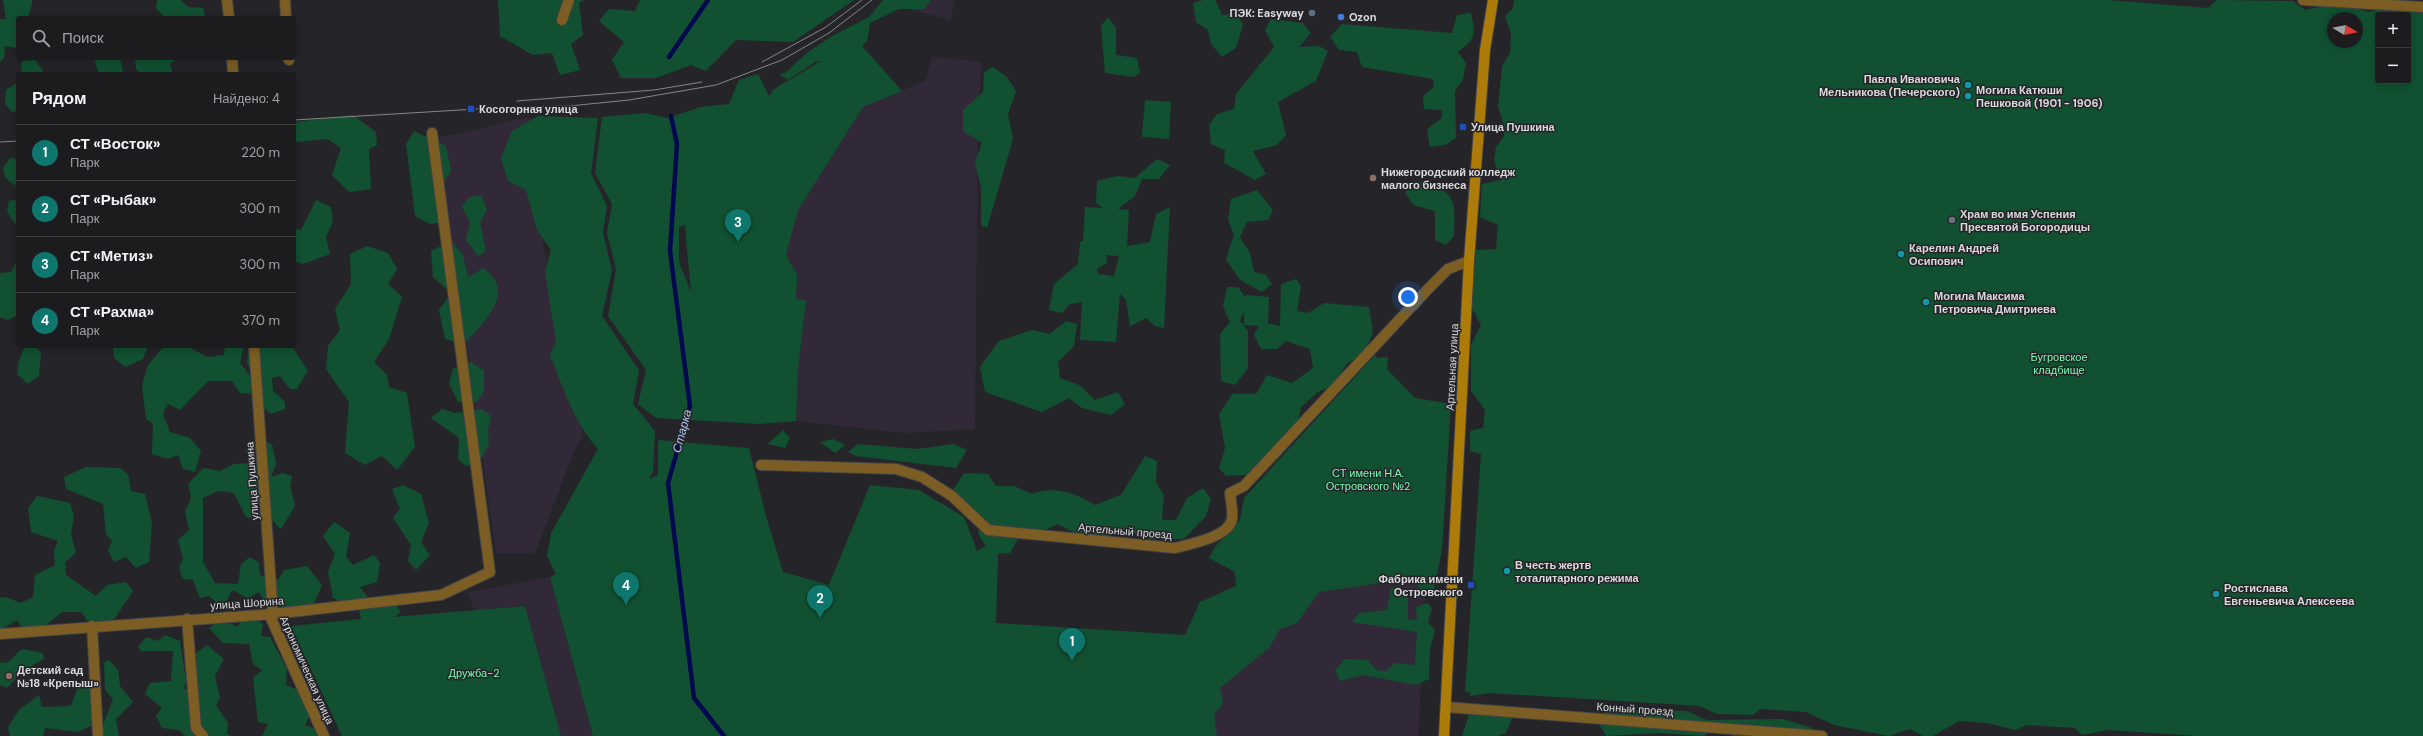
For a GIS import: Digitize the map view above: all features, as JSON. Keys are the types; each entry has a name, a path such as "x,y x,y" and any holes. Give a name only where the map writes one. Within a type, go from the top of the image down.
{"street":[{"path":"227,0 229,16"},
{"path":"285,0 286,16"},
{"path":"562,20 569,0"},
{"name":"Артельная улица","path":"1444,736 1468,261 1485,50 1493,0"},
{"path":"2302,0 2423,7"},
{"path":"232,60 233,72"},
{"name":"улица Шорина","path":"0,634 92,626 271,614 441,595 490,572 432,133"},
{"name":"Артельный проезд","path":"761,465 896,469 922,477 952,496 988,530 1175,548 1199,542 1224,532 1232,520 1230,493 1244,486 1448,269 1468,261"},
{"name":"улица Пушкина","path":"254,348 271,614"},
{"name":"Агрономическая улица","path":"271,614 324,736"},
{"path":"187,619 196,728 203,736"},
{"path":"92,626 98,736"},
{"name":"Конный проезд","path":"1446,707 1822,736"}],"shaded area":[{"path":"918,0 955,0 950,20 912,10"},
{"path":"932,57 982,62 978,116 975,429 904,433 796,421 798,370 806,300 796,299 797,274 786,255 795,214 863,107 925,81"},
{"path":"532,118 536,132 529,177 583,436 574,451 535,554 496,553 437,137 464,133 516,119"},
{"path":"1427,569 1418,736 1198,736 1213,687 1313,590"},
{"path":"550,577 593,736 561,736 525,606 474,610 468,592"}],"green space":[{"path":"3,0 32,0 29,16 16,16 16,48 5,46 4,58 0,62 0,19 6,19"},
{"path":"157,0 181,0 188,7 203,8 205,15 163,16 156,8"},
{"path":"498,0 584,0 579,3 583,35 571,44 580,70 560,75 552,53 533,55 500,36"},
{"path":"640,0 854,0 793,42 736,40 706,71 691,65 656,78 621,78 612,60 624,42 599,21 609,9 635,11"},
{"path":"883,0 931,0 924,9 899,9 870,23 867,41 862,46 902,91 863,107 798,210 786,255 797,274 796,299 806,300 798,370 796,421 760,424 656,418 638,404 646,370 608,316 616,269 607,233 612,204 595,173 602,117 645,113 667,118 701,107 729,104 739,80 758,74 769,96 774,89 821,61 815,62 788,80 779,74 785,73 808,52 832,36 869,17","holes":["687,225 685,228 691,292 679,262 679,227"]},
{"path":"1203,0 1215,0 1222,15 1237,14 1243,25 1236,48 1222,57 1211,44 1208,30 1196,22 1193,3"},
{"name":"Бугровское кладбище","path":"1514,0 2108,0 2208,8 2217,0 2293,1 2305,10 2325,6 2347,6 2368,12 2384,8 2423,13 2423,736 2198,736 2108,730 2082,735 2075,728 2027,725 2015,730 1988,723 1959,721 1933,736 1923,736 1910,729 1889,736 1834,725 1806,712 1760,709 1753,715 1717,714 1700,706 1490,693 1470,696 1470,692 1465,692 1481,454 1470,451 1470,431 1483,428 1485,410 1471,391 1471,345 1481,325 1471,306 1476,250 1496,249 1498,225 1480,217 1482,184 1501,180 1494,160 1496,147 1504,136 1505,129 1498,107 1502,66 1510,53 1511,34 1505,16 1513,8"},
{"path":"1471,13 1474,32 1473,36 1468,44 1458,52 1466,63 1463,79 1455,91 1456,138 1445,145 1430,147 1427,129 1442,118 1442,110 1424,109 1423,96 1434,87 1433,79 1362,67 1357,52 1339,50 1330,37 1342,24 1452,33 1457,15"},
{"path":"1108,17 1116,28 1116,55 1137,58 1140,73 1134,77 1105,73 1101,26"},
{"path":"1271,19 1303,23 1311,33 1299,47 1319,46 1328,51 1316,81 1278,102 1286,135 1277,145 1253,151 1266,174 1255,180 1224,163 1225,150 1211,144 1209,125 1217,114 1234,109 1236,94 1274,47 1265,30"},
{"path":"35,60 44,72 21,72 22,61"},
{"path":"95,60 120,60 122,72 98,72"},
{"path":"135,60 175,60 170,64 172,72 139,72 136,68"},
{"path":"993,67 1007,77 1016,91 1008,114 1013,139 987,228 981,225 981,188 975,162 982,143 963,131 963,110 983,92 984,72"},
{"path":"16,83 16,111 12,112 5,104 6,90"},
{"path":"1145,100 1171,102 1169,139 1142,137"},
{"path":"353,115 376,132 377,145 369,149 371,189 349,192 332,175 341,148 327,139 296,142 296,122"},
{"name":"СТ имени Н.А. Островского №2","path":"538,116 598,118 591,173 607,206 603,233 612,270 602,316 639,370 633,404 655,431 653,472 649,479 658,475 658,440 749,448 766,516 783,572 829,585 870,485 919,490 964,517 977,551 986,546 978,534 981,517 953,490 964,473 988,474 996,486 1014,486 1032,494 1040,491 1057,490 1073,494 1095,505 1121,495 1145,456 1157,461 1156,482 1164,496 1162,520 1176,520 1187,498 1203,488 1211,499 1206,516 1184,539 1149,539 1125,530 1104,538 1076,533 1057,524 1043,531 1023,530 1010,553 998,554 996,623 1185,635 1200,602 1236,586 1235,572 1209,558 1215,547 1240,520 1244,498 1375,355 1377,358 1388,357 1387,369 1415,398 1451,404 1442,550 1434,589 1421,594 1415,578 1319,592 1297,623 1280,629 1269,648 1220,688 1223,703 1214,715 1217,736 593,736 550,577 556,574 547,556 551,533 598,449 582,428 550,355 556,342 545,271 551,250 537,230 526,190 508,181 501,158 512,131"},
{"path":"414,131 446,146 451,171 437,190 442,222 430,224 415,216 406,144"},
{"path":"10,158 16,159 16,184 14,185 5,177 3,168"},
{"path":"1157,159 1170,165 1159,179 1142,179 1135,196 1118,209 1129,210 1127,246 1150,242 1156,214 1170,207 1164,328 1155,326 1146,318 1130,326 1126,300 1120,294 1116,342 1080,340 1082,302 1070,304 1062,313 1049,310 1054,284 1078,264 1080,242 1083,241 1085,207 1103,208 1096,203 1097,181 1117,176 1135,178","holes":["1106,255 1119,256 1114,276 1098,274 1097,269 1107,263"]},
{"path":"1415,181 1438,188 1450,197 1454,212 1454,236 1446,245 1435,240 1435,211 1413,205 1405,192"},
{"path":"1257,190 1273,210 1268,220 1247,222 1240,237 1250,253 1254,272 1266,275 1272,284 1262,292 1239,279 1226,259 1234,235 1228,219 1231,199"},
{"path":"481,195 487,209 480,223 486,251 478,256 466,240 470,223 462,206 470,197"},
{"path":"16,199 16,225 7,212 9,201"},
{"path":"316,200 331,207 333,221 326,237 330,254 303,264 296,262 296,229 301,230"},
{"path":"451,241 463,255 468,277 484,268 495,280 498,290 494,307 482,324 463,344 445,339 439,310 451,293 433,277 431,251"},
{"path":"367,246 388,253 397,269 388,284 402,297 389,339 374,362 387,375 389,387 407,393 415,447 397,470 382,456 365,465 345,453 349,402 326,369 328,346 340,330 335,309 351,284 350,254"},
{"path":"16,264 16,316 8,320 0,317 0,273 11,272"},
{"path":"1296,279 1301,286 1297,311 1308,313 1324,303 1369,307 1373,332 1364,355 1347,363 1334,385 1318,392 1301,407 1298,424 1261,474 1226,476 1219,468 1225,448 1219,414 1232,394 1256,394 1267,375 1292,383 1313,368 1310,349 1286,341 1277,349 1261,349 1254,335 1259,326 1244,325 1244,311 1240,321 1248,331 1248,368 1235,385 1221,381 1220,334 1230,322 1223,306 1227,287 1238,287 1245,297 1246,295 1269,297 1268,323 1280,326 1281,284"},
{"path":"1066,321 1077,324 1074,346 1058,362 1060,378 1079,385 1095,400 1118,392 1125,404 1111,415 1082,408 1069,398 1042,412 985,392 980,367 999,341 1032,330 1050,334"},
{"path":"24,348 37,348 41,353 39,376 28,384 17,374 19,360"},
{"path":"113,348 147,348 143,359 125,367 114,358"},
{"path":"162,348 190,348 208,357 224,355 225,348 244,348 240,363 254,381 250,394 240,393 232,381 208,381 180,410 168,404 163,414 170,432 190,438 201,451 195,472 183,469 178,455 168,459 152,454 153,424 146,419 142,385 148,365"},
{"path":"251,348 293,348 308,371 297,389 290,389 280,376 272,378 273,391 285,402 285,409 271,414 261,406 260,379 247,364 248,351"},
{"path":"471,362 484,371 484,391 477,402 458,402 449,383 453,369"},
{"path":"442,409 455,413 482,409 491,416 488,431 489,444 480,461 466,466 458,459 459,438 431,418"},
{"path":"783,430 790,438 785,448 768,444"},
{"path":"258,439 272,444 276,464 271,477 283,473 292,476 290,486 295,506 281,529 268,514 257,519 246,517 234,493 218,491 203,498 203,562 215,583 238,584 241,564 250,557 259,563 260,575 278,580 284,570 307,566 322,585 313,606 293,615 280,606 268,608 259,592 248,598 232,590 227,600 218,604 209,596 200,598 193,580 183,579 179,568 183,558 178,540 189,530 185,511 191,498 188,484 203,468 220,471 234,464 251,463 245,451"},
{"path":"833,439 845,445 835,453 820,442"},
{"path":"858,444 917,449 954,444 967,450 956,468 856,456 848,452"},
{"path":"86,467 120,468 128,474 131,491 145,494 152,524 149,562 136,568 126,557 114,562 108,550 112,541 106,534 103,504 66,489 64,477"},
{"path":"403,485 421,494 429,523 421,542 430,555 416,570 408,561 411,545 393,518 400,509 392,489"},
{"path":"37,496 70,503 74,516 71,534 76,553 65,562 66,575 96,596 107,585 126,582 133,591 113,621 90,624 81,612 62,612 44,627 24,630 17,620 0,630 0,598 6,597 21,603 33,597 35,575 55,565 54,551 58,541 31,532 28,508"},
{"name":"Дружба-2","path":"334,522 350,533 346,557 353,565 374,555 380,563 377,582 360,587 376,608 395,603 401,612 394,617 525,606 561,736 342,736 291,626 361,619 359,610 333,598 328,572 335,554 323,536"},
{"path":"1399,586 1408,598 1408,620 1417,620 1416,607 1428,603 1432,609 1428,622 1435,630 1430,649 1429,679 1415,685 1364,675 1340,681 1335,670 1345,659 1368,660 1376,670 1386,671 1395,663 1415,665 1417,632 1352,622 1359,613 1387,610 1391,588"},
{"path":"244,613 252,613 263,625 261,636 270,637 287,669 286,685 301,691 311,713 305,725 319,730 319,736 262,736 268,724 258,722 253,678 262,670 253,664 249,644 223,643 209,628 221,619 238,627"},
{"path":"165,635 180,641 186,681 184,689 198,691 196,653 207,645 224,659 215,676 220,698 216,705 228,723 227,734 232,736 185,736 179,730 162,728 156,716 162,708 145,694 150,683 171,681 173,651 141,651 138,647 146,637 158,641"},
{"path":"22,649 43,653 44,659 24,670 7,688 0,685 0,662 7,663"},
{"path":"109,660 118,670 120,686 133,702 116,719 119,736 101,736 100,733 113,699 105,690 104,662"},
{"path":"80,681 91,686 93,725 78,732 45,728 43,736 10,736 8,727 19,710 39,695 42,707 71,706"},
{"path":"1501,705 1513,716 1506,733 1497,736 1462,736 1470,712"},
{"path":"1607,710 1686,711 1707,720 1783,719 1812,728 1814,736 1733,736 1715,728 1704,736 1658,733 1606,736 1598,722"}],"waterway":[{"name":"Старка","path":"669,57 708,0"},
{"name":"Старка","path":"671,116 677,144 670,251 690,406 668,483 694,698 724,736"}],"tram line":[{"path":"762,62 826,27 862,0"},
{"path":"296,120 510,107 569,106 629,100 716,85 782,60 829,33 872,0"},
{"path":"517,101 654,90 702,82"},
{"path":"0,142 16,141"}],"place":[{"name":"ПЭК: Easyway","path":"1312,13"},
{"name":"Ozon","path":"1341,17"},
{"name":"Павла Ивановича Мельникова (Печерского)","path":"1968,85"},
{"name":"Могила Катюши Пешковой (1901 - 1906)","path":"1968,96"},
{"name":"Косогорная улица","path":"471,109"},
{"name":"Улица Пушкина","path":"1463,127"},
{"name":"Нижегородский колледж малого бизнеса","path":"1373,178"},
{"name":"Храм во имя Успения Пресвятой Богородицы","path":"1952,220"},
{"name":"СТ «Метиз»","path":"738,242"},
{"name":"Карелин Андрей Осипович","path":"1901,254"},
{"name":"Могила Максима Петровича Дмитриева","path":"1926,302"},
{"name":"В честь жертв тоталитарного режима","path":"1507,571"},
{"name":"Фабрика имени Островского","path":"1471,585"},
{"name":"Ростислава Евгеньевича Алексеева","path":"2216,594"},
{"name":"СТ «Рахма»","path":"626,605"},
{"name":"СТ «Рыбак»","path":"820,618"},
{"name":"СТ «Восток»","path":"1072,661"},
{"name":"Детский сад №18 «Крепыш»","path":"9,676"}]}
